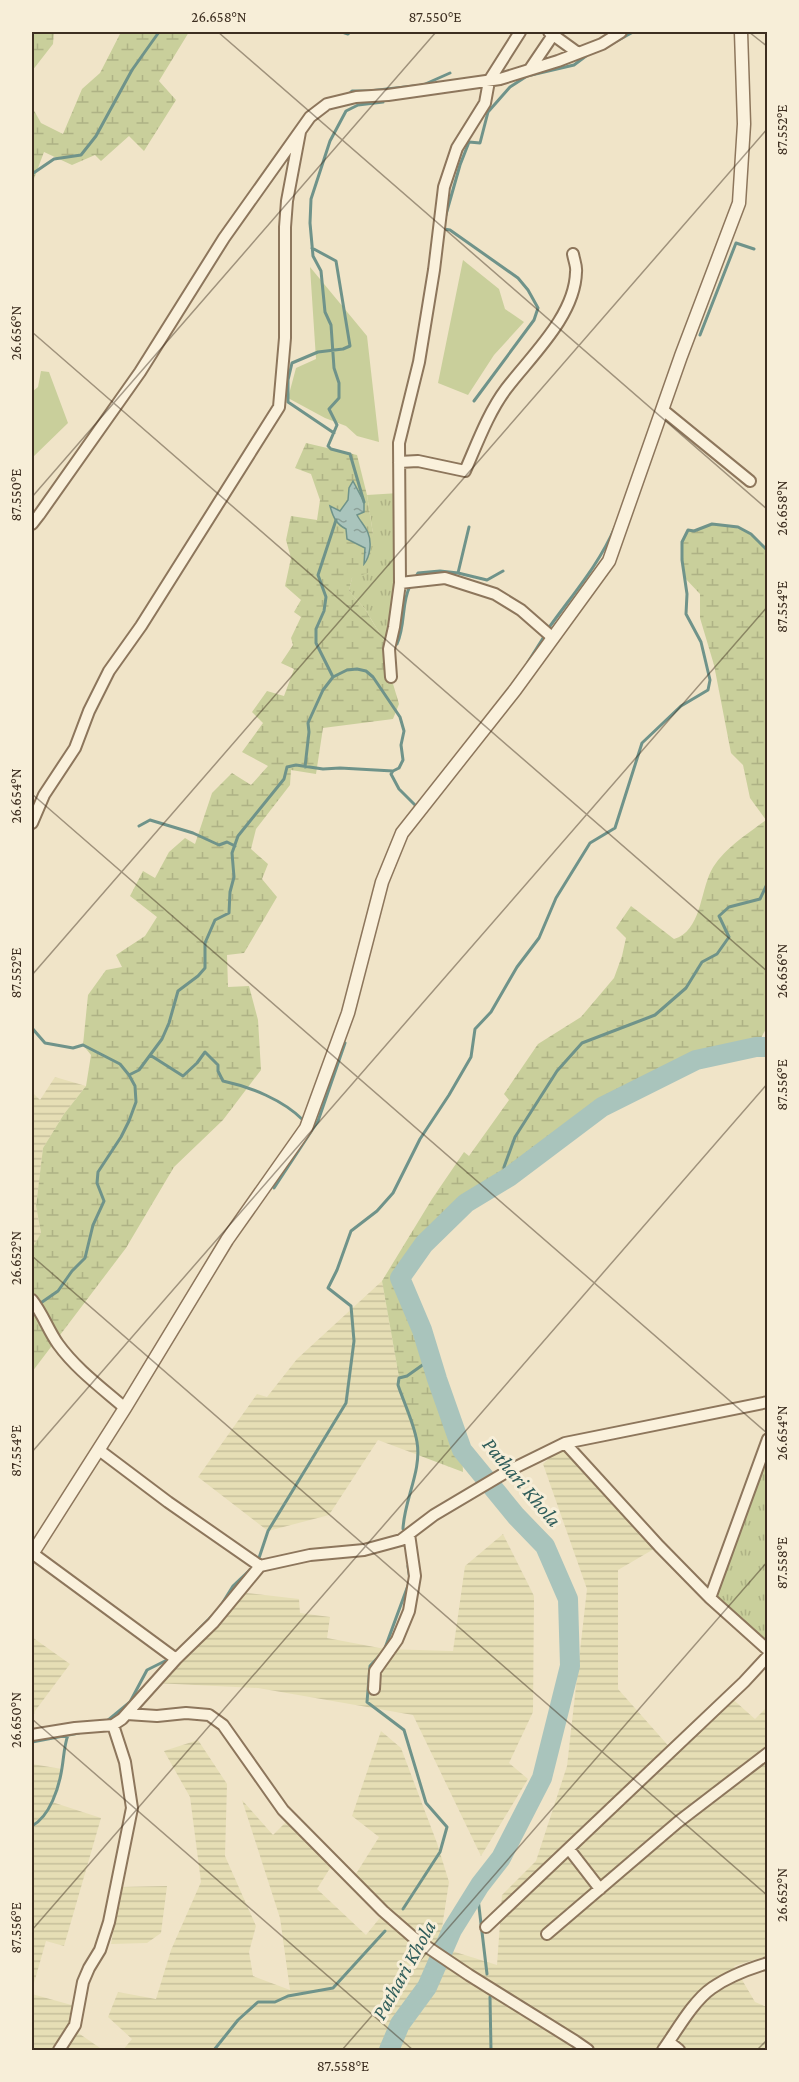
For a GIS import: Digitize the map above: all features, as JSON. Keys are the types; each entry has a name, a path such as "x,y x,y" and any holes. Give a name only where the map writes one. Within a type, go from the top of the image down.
{"street":[{"path":"391,677 389,649 400,583 399,443 425,329 444,187 458,148 485,103 489,81 520,32"},
{"path":"32,524 140,372 224,238 310,117 327,104 357,97 500,80 602,44 621,32"},
{"path":"176,1659 32,1554 99,1450 227,1240 306,1128 348,1013 382,882 402,833 553,638 609,561 739,203 744,124 741,32"},
{"path":"530,69 550,33 578,53"},
{"path":"32,823 44,795 75,748 89,711 109,671 153,607 279,407 285,338 286,218 300,130"},
{"path":"399,462 418,461 465,471 483,429 505,390 535,355 568,306 577,272 573,254"},
{"path":"663,410 750,481"},
{"path":"400,583 445,578 495,594 521,610 553,638"},
{"path":"35,1305 56,1342 71,1360 125,1408"},
{"path":"32,1735 113,1725 127,1714 176,1659 213,1623 260,1566 310,1555 364,1550 401,1540 434,1515 508,1471 566,1443 768,1402"},
{"path":"710,1598 768,1439"},
{"path":"566,1443 659,1546 710,1598 768,1650"},
{"path":"99,1450 168,1502 260,1566"},
{"path":"374,1689 375,1671 397,1641 409,1611 415,1576 409,1534"},
{"path":"486,1927 744,1682 768,1656"},
{"path":"127,1714 157,1716 186,1713 209,1714 223,1725 283,1810 414,1938 588,2050"},
{"path":"59,2050 75,2025 83,1982 88,1968 100,1950 106,1931 132,1808 125,1762 113,1725"},
{"path":"548,1934 678,1822 768,1753"},
{"path":"569,1849 600,1890"},
{"path":"679,2050 666,2046 693,2008 710,1989 735,1974 768,1963"}],"shaded area":[{"path":"55,1077 86,1086 64,1114 43,1148 36,1206 41,1234 32,1249 32,1092 40,1100"},
{"path":"382,1281 399,1377 398,1385 417,1441 418,1455 378,1440 329,1515 268,1531 198,1477 257,1394 267,1397 297,1359"},
{"path":"565,1443 659,1546 618,1570 618,1689 673,1751 728,1695 755,1719 767,1707 767,1956 734,1966 755,2002 767,2007 767,2050 123,2050 132,2039 108,2017 118,1992 156,1999 171,1950 201,1882 190,1797 164,1751 198,1740 227,1784 225,1856 256,1926 249,1952 253,1976 290,1990 280,1918 242,1800 273,1835 290,1818 332,1865 317,1889 366,1935 387,1909 354,1877 379,1837 352,1816 381,1731 401,1748 437,1843 449,1882 439,1947 497,1965 502,1895 536,1861 567,1766 587,1589 543,1464"},
{"path":"503,1534 534,1596 533,1712 509,1763 528,1779 481,1856 413,1715 258,1688 154,1683 238,1592 299,1599 300,1613 330,1617 327,1638 385,1649 453,1651 465,1566"},
{"path":"32,1637 70,1664 35,1711 32,1721"},
{"path":"32,1764 62,1769 52,1802 101,1818 64,1946 46,1941 32,1990"},
{"path":"167,1886 161,1933 147,1943 111,1944 121,1887"},
{"path":"32,1994 75,2006 71,2028 103,2050 32,2050"}],"green space":[{"path":"32,32 54,32 53,44 32,71"},
{"path":"121,32 189,32 159,81 176,100 144,151 129,136 101,161 95,155 72,165 44,152 32,184 32,107 41,123 63,134 82,89 100,73"},
{"path":"463,260 499,289 505,309 524,322 494,355 468,395 438,383"},
{"path":"310,267 367,336 379,442 357,436 346,426 325,418 288,398 296,368 316,359"},
{"path":"41,371 49,372 68,423 32,458 32,392 38,387"},
{"path":"306,443 357,455 367,495 373,534 368,573 352,578 349,591 365,609 389,649 391,677 399,704 393,719 323,728 316,774 291,770 290,785 256,829 251,849 268,864 262,879 277,897 244,953 227,955 228,987 249,986 258,1020 261,1070 223,1120 174,1167 126,1248 32,1372 32,1249 41,1233 36,1206 43,1148 64,1114 86,1086 91,1055 83,1045 88,995 106,970 122,967 116,955 145,936 157,917 130,896 143,871 155,878 169,852 185,838 195,844 212,793 232,773 251,785 268,766 242,752 263,723 252,712 267,691 284,696 294,669 281,663 293,645 291,638 301,617 294,612 301,600 285,586 291,558 286,540 291,516 317,520 320,500 311,474 295,468"},
{"path":"399,493 399,539 389,649 365,609 349,591 352,578 373,534 367,495"},
{"path":"712,524 743,530 767,551 767,1027 756,1047 696,1060 602,1107 509,1177 466,1203 424,1244 400,1278 422,1330 462,1450 463,1472 418,1455 417,1445 401,1397 382,1281 464,1152 469,1156 509,1100 504,1094 538,1044 581,1017 614,978 626,938 616,928 631,906 674,939 683,935 695,920 707,880 716,863 736,843 766,820 750,798 743,765 731,753 714,665 700,618 700,594 684,577 682,542 688,530 694,531"},
{"path":"767,1439 767,1650 710,1598"}],"water":[{"path":"353,481 364,502 364,512 357,515 370,541 369,553 364,564 365,548 347,539 346,529 335,520 330,506 340,511 348,500 349,488"}],"waterway":[{"path":"32,174 54,159 81,155 96,136 132,70 159,32"},
{"path":"342,32 348,34 350,32"},
{"path":"606,47 633,32"},
{"path":"445,218 469,142 480,143 488,112 510,87 527,76 574,65 586,56"},
{"path":"348,95 352,91 423,85 450,73"},
{"path":"364,502 350,454 328,446 337,425 329,409 339,398 339,383 334,368 331,325 325,312 321,271 313,256 310,223 311,199 330,141 346,111 358,105 383,102"},
{"path":"444,227 518,278 538,308 534,320 474,401"},
{"path":"700,335 736,243 754,249"},
{"path":"312,248 336,261 350,346 318,352 292,363 288,380 288,402 334,433"},
{"path":"305,767 308,723 323,690 333,677 316,643 316,629 324,611 326,597 318,575 336,520"},
{"path":"259,1558 268,1531 346,1403 354,1341 351,1306 328,1288 351,1231 377,1211 393,1193 420,1139 471,1057 475,1029 491,1012 517,967 539,938 556,898 590,843 615,828 642,743 681,706 708,690 710,680 701,642 686,614 687,594 682,542 688,530 694,531 712,524 738,527 751,534 768,551"},
{"path":"469,527 458,573 487,580 503,571"},
{"path":"548,629 593,567 615,527"},
{"path":"415,578 418,573 440,571 458,573"},
{"path":"397,644 402,629 405,599 410,586"},
{"path":"528,662 545,635"},
{"path":"333,677 347,670 366,671 373,677 400,717 404,731 401,745 403,760 399,768 391,774 399,789 416,806 418,805"},
{"path":"129,1075 139,1070 162,1039 178,991 205,968 205,943 215,920 229,913 230,892 234,877 232,853 238,836 284,779 287,767 296,765 323,769 393,771"},
{"path":"139,826 150,820 193,833 219,845 227,842 235,846"},
{"path":"509,1177 504,1167 515,1137 557,1071 582,1043 655,1015 686,988 702,962 717,954 729,937 719,916 729,907 760,899 768,882"},
{"path":"32,1028 45,1043 73,1048 83,1045 120,1064 135,1086 136,1102 121,1137 98,1172 97,1183 104,1201 93,1225 85,1258 72,1271 58,1291 32,1309"},
{"path":"274,1188 318,1121 345,1043"},
{"name":"Pathari Khola","path":"389,2050 400,2024 427,1987 452,1930 480,1885 501,1858 542,1778 570,1666 568,1599 545,1546 516,1516 462,1450 422,1330 400,1278 424,1244 466,1203 509,1177 602,1107 696,1060 756,1047 768,1047"},
{"path":"150,1055 183,1076 205,1052 218,1065 223,1081 266,1095 286,1106 303,1120"},
{"path":"403,1529 418,1453 414,1428 398,1385 399,1378 407,1376 431,1359"},
{"path":"385,1648 410,1580 408,1566"},
{"path":"220,1607 233,1586 253,1567"},
{"path":"197,1631 214,1614"},
{"path":"382,1653 370,1666 367,1702 404,1730 426,1803 447,1827 440,1852 403,1909"},
{"path":"104,1721 130,1702 147,1670 167,1660"},
{"path":"32,1742 79,1733"},
{"path":"32,1826 44,1816 56,1793 68,1735"},
{"path":"477,1890 487,1974"},
{"path":"214,2050 238,2020 258,2002 275,2002 288,1996 333,1988 385,1931"},
{"path":"490,1997 491,2050"}]}
